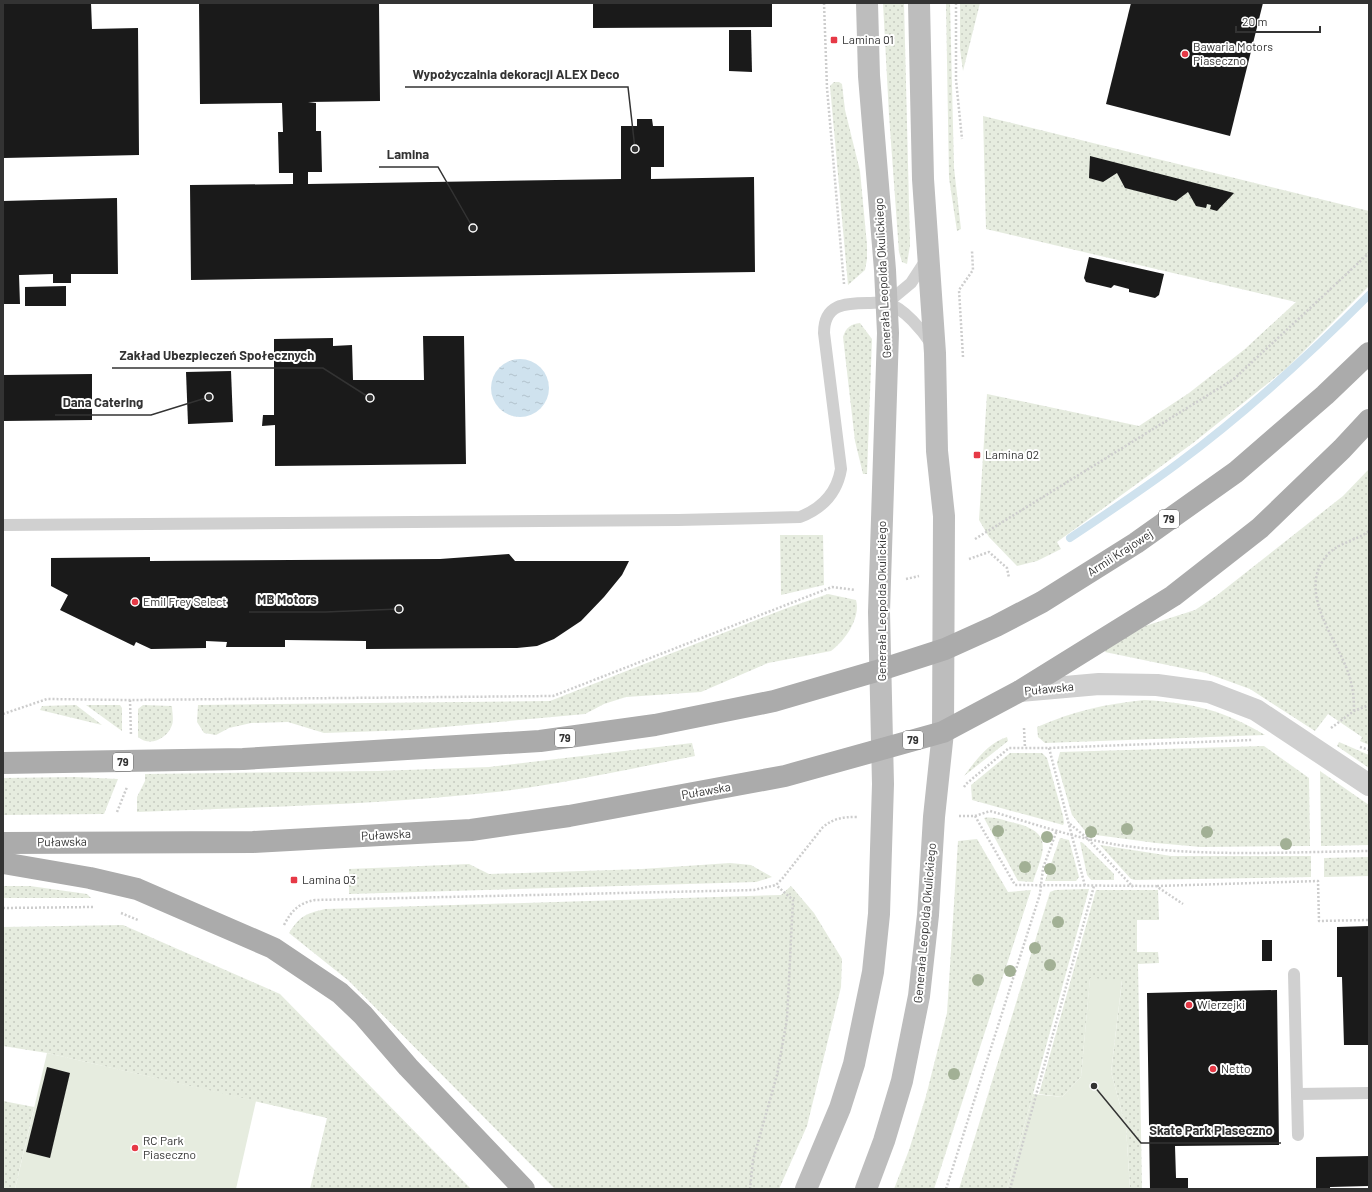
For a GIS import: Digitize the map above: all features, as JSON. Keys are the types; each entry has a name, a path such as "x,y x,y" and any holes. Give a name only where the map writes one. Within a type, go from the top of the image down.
{"main road":[{"name":"Generała Leopolda Okulickiego","path":"806,1189 827,1142 845,1094 854,1064 873,972 879,914 882,748 880,586 888,362 887,303 869,76 867,3"},
{"name":"Generała Leopolda Okulickiego","path":"866,1189 884,1141 902,1081 919,996 928,915 934,817 943,732 945,649 944,516 937,450 934,349 923,179 919,3"},
{"name":"Armii Krajowej","path":"945,649 979,634 1042,602 1136,543 1236,472 1325,395 1369,353"},
{"name":"79","path":"1020,691 1173,596 1260,528 1342,449 1369,420"},
{"name":"79","path":"3,763 243,759 540,741 655,725 774,701 945,649"},
{"name":"Puławska","path":"3,843 253,842 471,830 569,816 785,776 943,732 1020,691"},
{"path":"3,864 90,878 137,889 273,948 290,958 340,993 363,1015 408,1067 524,1189"}],"street":[{"name":"Puławska","path":"1020,691 1099,684 1157,685 1209,692 1256,710 1369,785"}],"lane":[{"path":"887,303 911,283 921,269 928,255"},
{"path":"3,525 670,520 800,517 810,513 828,499 839,480 841,469 824,333 827,317 834,309 844,304 887,303 916,324 924,333 934,349"},
{"path":"1294,974 1298,1135"},
{"path":"1297,1094 1369,1093"}],"path":[{"path":"956,3 956,80 962,139"},
{"path":"963,357 959,290 973,270 972,251"},
{"path":"975,539 1234,379 1369,253"},
{"path":"1354,711 1354,694 1348,674 1323,618 1316,596 1315,583 1322,564 1330,553 1344,543 1364,535 1369,531"},
{"path":"969,559 989,552 1008,568 1009,578"},
{"path":"903,580 924,575"},
{"path":"3,714 47,699 130,700 553,696 832,587 858,590"},
{"path":"130,700 131,743"},
{"path":"1313,747 1325,732 1354,711 1369,705"},
{"path":"1024,728 1025,748"},
{"path":"962,792 966,784 1010,748 1048,748 1258,739"},
{"path":"1354,744 1369,750"},
{"path":"1048,748 1085,886"},
{"path":"117,812 128,784"},
{"path":"960,811 960,816"},
{"path":"953,816 975,816 990,811 1071,834 1124,846 1208,854 1369,851"},
{"path":"975,816 1015,885 1156,886 1318,881 1319,921 1369,920"},
{"path":"302,902 315,900 754,890 776,885 823,827 832,820 845,817 859,817"},
{"path":"1069,824 1087,838 1133,886"},
{"path":"946,1189 1040,894 1043,868 1057,830"},
{"path":"750,1189 753,1160 777,1075 786,1019 793,900 776,885"},
{"path":"1010,1189 1094,886"},
{"path":"1156,886 1183,904"},
{"path":"3,908 95,907"},
{"path":"114,911 140,920"}],"shaded area":[{"path":"883,3 904,3 910,245 907,264 902,262 899,252"},
{"path":"946,3 950,3 954,168 961,229 957,231 949,178"},
{"path":"960,3 980,3 963,71 960,49"},
{"path":"834,82 839,82 842,84 845,110 860,171 867,245 865,270 848,285 830,86"},
{"path":"983,116 1369,211 1369,286 1287,368 1193,443 1057,542 1061,549 1037,561 1017,566 989,537 979,520 987,394 1139,426 1189,393 1245,349 1296,302 986,229"},
{"path":"860,323 872,339 867,474 863,474 855,441 843,337 849,327"},
{"path":"1369,469 1369,745 1360,741 1362,737 1328,714 1315,731 1250,689 1206,673 1105,652 1106,649 1145,626 1195,610 1216,596 1343,496"},
{"path":"780,535 823,535 824,585 781,595"},
{"path":"828,594 856,600 857,607 851,628 842,641 831,651 768,663 701,692 626,697 604,704 585,714 411,730 324,733 288,722 251,723 229,728 216,735 204,733 197,722 198,705 550,701 787,608"},
{"path":"1144,700 1178,703 1207,709 1235,719 1265,735 1045,743 1038,737 1037,727 1077,712 1103,706"},
{"path":"76,705 102,725 40,710 42,706"},
{"path":"86,705 120,705 122,708 122,731"},
{"path":"143,705 172,706 173,723 170,730 158,740 148,741 138,737 138,709"},
{"path":"1007,737 1008,741 964,776 988,748 994,743"},
{"path":"1339,742 1369,755 1369,768 1337,746"},
{"path":"692,743 695,756 571,781 521,789 362,803 137,812 137,797 145,781 145,774 378,771 489,767"},
{"path":"1264,746 1309,778 1310,846 1201,847 1096,835 1085,831 1072,815 1057,763 1060,752"},
{"path":"1010,753 1042,753 1047,758 1063,816 1063,825 972,800 971,785"},
{"path":"1320,771 1369,805 1369,845 1321,846"},
{"path":"75,777 118,779 104,814 3,815 3,778"},
{"path":"984,818 996,818 1028,827 1036,832 1041,838 1043,845 1042,852 1033,882 1018,881"},
{"path":"1060,838 1069,840 1079,877 1076,881 1045,881"},
{"path":"977,839 1008,892 1031,890 934,1189 894,1189 909,1150 926,1096 947,1013 958,841"},
{"path":"1080,842 1083,843 1114,874 1114,880 1091,880 1087,875"},
{"path":"1100,845 1171,856 1311,856 1311,877 1135,880 1131,879"},
{"path":"1369,857 1369,876 1324,877 1324,858"},
{"path":"730,863 751,865 772,877 756,882 349,894 349,869 469,864 489,874 642,869"},
{"path":"3,886 30,886 87,894 91,898 3,898"},
{"path":"791,886 814,913 842,959 841,987 807,1126 779,1189 555,1189 349,981 289,933 296,923 304,916 312,912 325,909 781,895"},
{"path":"1089,889 1007,1189 959,1189 1050,892 1055,890"},
{"path":"1096,890 1158,890 1159,920 1137,920 1137,952 1158,952 1159,963 1138,964 1142,1189 1130,1189 1126,1127 1111,1072 1122,981 1090,979 1081,1077 1062,1097 1039,1094"},
{"path":"123,925 280,994 471,1189 310,1189 327,1118 47,1053 3,1046 3,927"},
{"path":"1090,978 1122,980 1111,1072 1126,1127 1130,1189 1007,1189 1033,1094 1062,1097 1081,1077"},
{"name":"RC Park Piaseczno","path":"47,1053 256,1101 236,1189 15,1189"},
{"path":"3,1101 34,1107 15,1189 3,1189"}],"water":[{"path":"514,359 526,359 541,367 549,382 549,394 541,409 526,417 514,417 499,409 491,394 491,382 499,367"}],"building":[{"path":"91,3 92,29 138,28 139,155 4,158 4,4"},
{"path":"199,3 379,3 380,101 308,102 316,103 316,131 321,131 322,172 308,172 308,184 621,179 621,126 637,126 637,119 652,119 653,126 664,126 664,167 651,167 651,179 754,177 755,272 191,280 190,185 293,184 293,173 279,173 278,132 283,132 282,103 200,104"},
{"path":"593,3 772,3 772,27 593,28"},
{"name":"Bawaria Motors Piaseczno","path":"1131,3 1263,3 1230,136 1106,104"},
{"path":"729,30 751,30 752,72 729,71"},
{"path":"1090,156 1234,193 1217,211 1210,209 1211,205 1207,204 1206,208 1196,206 1188,192 1176,201 1125,188 1117,173 1103,182 1089,178"},
{"path":"117,198 118,274 71,274 71,283 53,283 53,274 19,275 20,304 3,304 3,201"},
{"path":"1089,257 1164,274 1159,295 1155,298 1129,292 1129,289 1114,285 1111,288 1086,282 1084,278"},
{"path":"66,286 66,306 25,306 25,287"},
{"path":"423,336 464,336 466,464 275,466 275,425 262,426 263,415 274,415 274,339 333,338 333,346 352,345 353,380 424,380"},
{"path":"231,371 233,422 188,424 186,372"},
{"path":"92,374 92,420 3,421 3,375"},
{"path":"509,554 515,561 629,561 622,575 604,597 581,621 554,639 537,646 517,648 366,649 366,641 285,640 285,647 226,647 227,642 206,641 206,648 151,649 136,642 134,646 60,610 68,595 51,586 51,558 150,557 150,561 440,559"},
{"path":"1369,926 1369,1045 1344,1045 1342,977 1337,977 1337,927"},
{"path":"1262,940 1272,940 1272,961 1262,961"},
{"name":"Netto","path":"1277,990 1279,1145 1175,1146 1176,1178 1188,1178 1188,1189 1150,1189 1147,993"},
{"path":"47,1067 70,1073 50,1158 26,1152"},
{"path":"1369,1156 1369,1186 1330,1187 1330,1189 1316,1189 1316,1157"}],"waterway":[{"path":"1070,538 1164,474 1228,425 1323,340 1369,295"}],"place":[{"name":"Lamina 01","path":"834,40"},
{"name":"Bawaria Motors Piaseczno","path":"1185,54"},
{"name":"Wypożyczalnia dekoracji ALEX Deco","path":"635,149"},
{"name":"Lamina","path":"473,228"},
{"name":"Dana Catering","path":"209,397"},
{"name":"Zakład Ubezpieczeń Społecznych","path":"370,398"},
{"name":"Lamina 02","path":"977,455"},
{"name":"Emil Frey Select","path":"135,602"},
{"name":"MB Motors","path":"399,609"},
{"name":"Lamina 03","path":"294,880"},
{"name":"Wierzejki","path":"1189,1005"},
{"name":"Netto","path":"1213,1069"},
{"name":"Skate Park Piaseczno","path":"1094,1086"},
{"name":"RC Park Piaseczno","path":"135,1148"}]}
